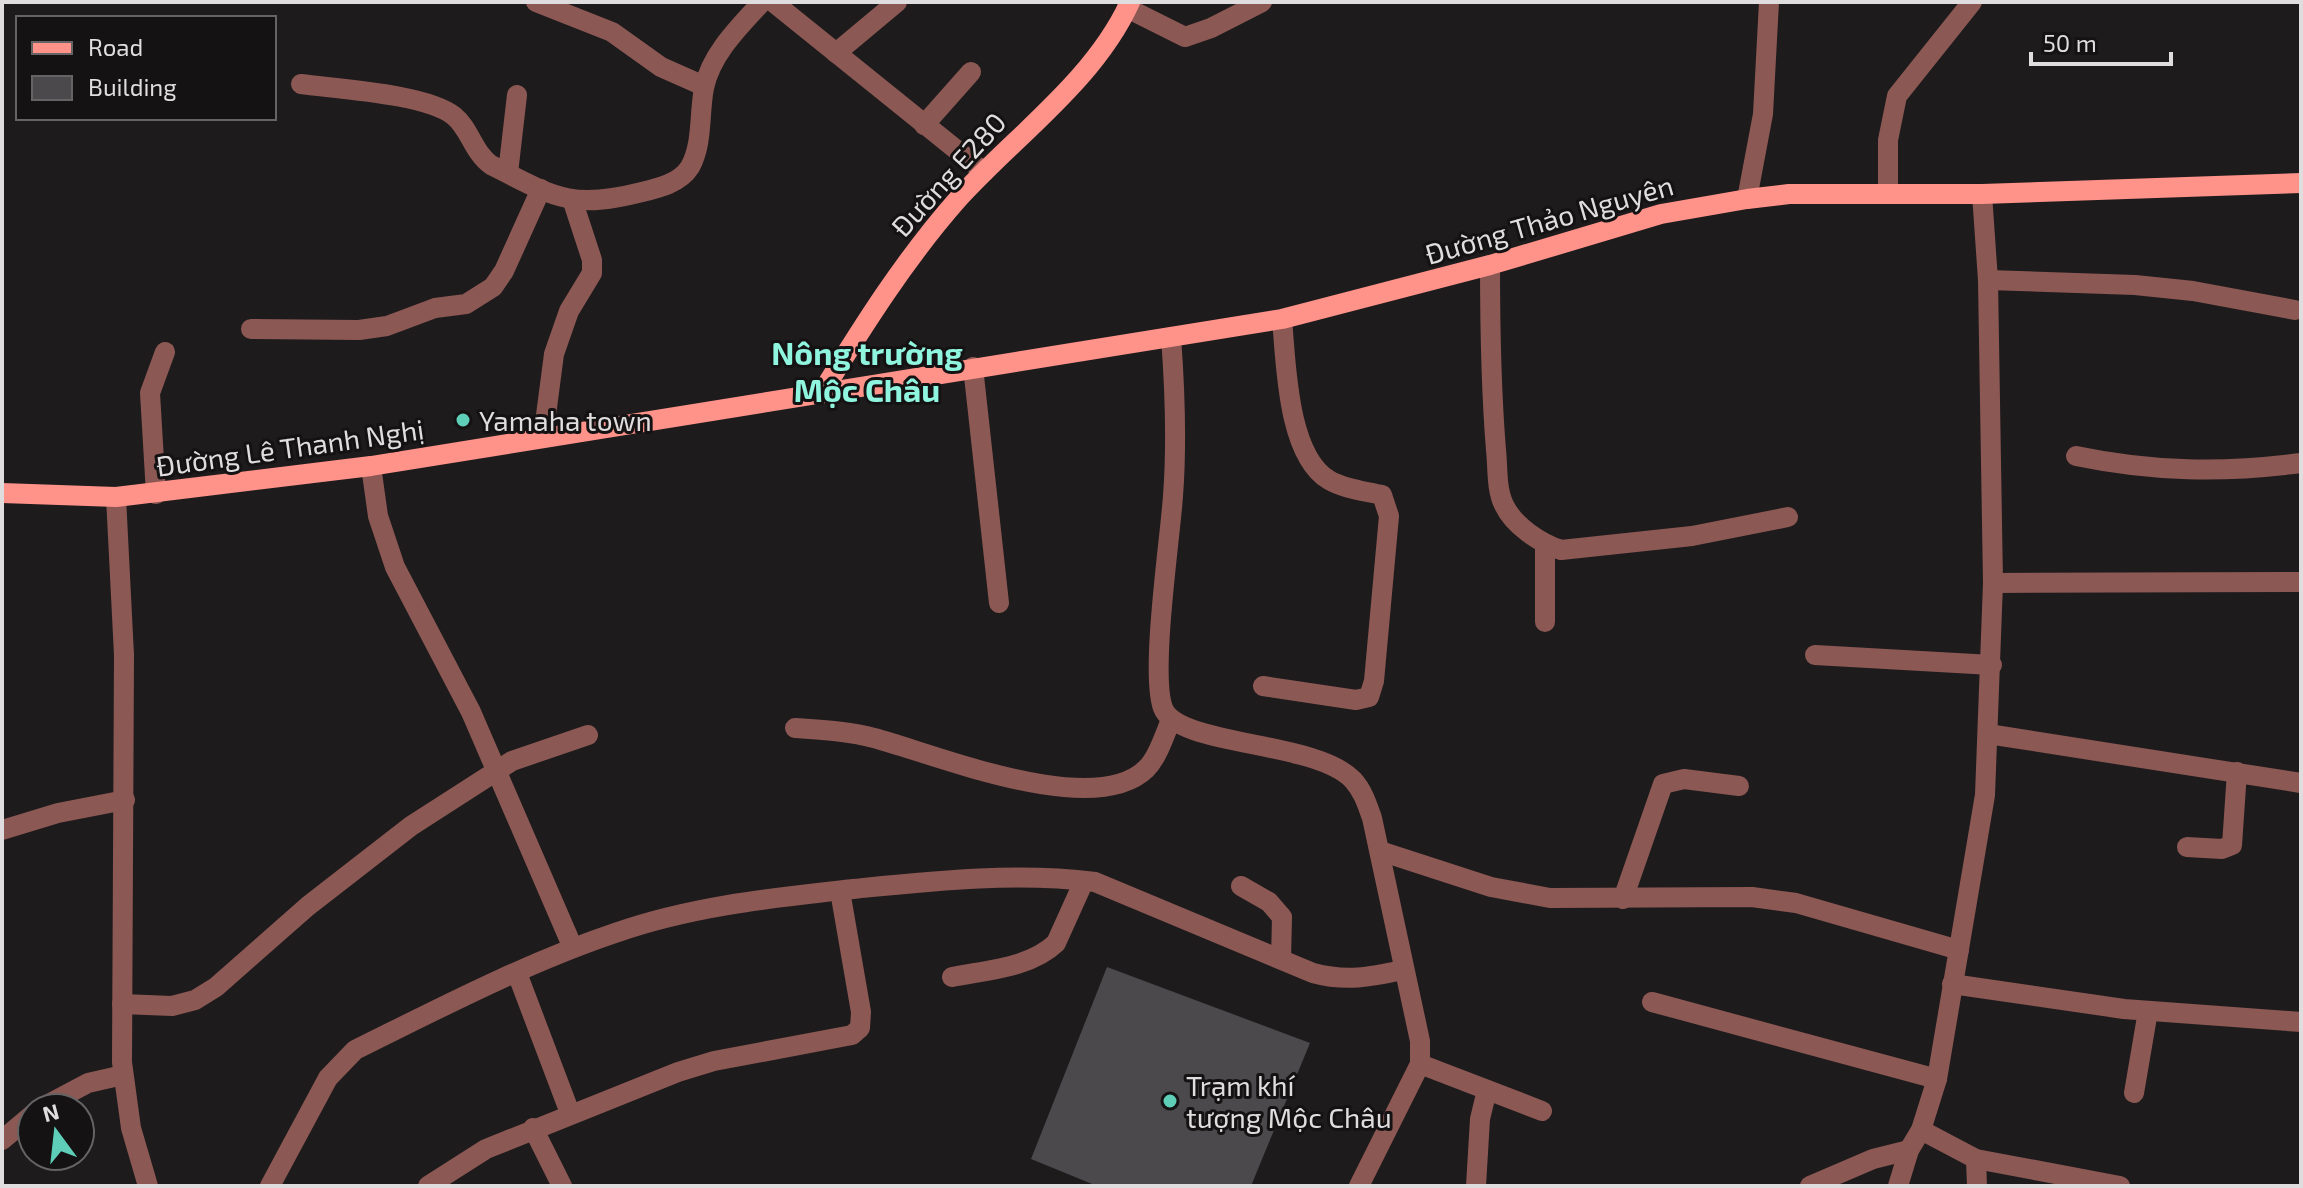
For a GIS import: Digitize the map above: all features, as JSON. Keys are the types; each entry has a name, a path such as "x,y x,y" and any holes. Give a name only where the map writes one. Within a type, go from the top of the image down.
{"main road":[{"name":"Đường E280","path":"821,394 902,267 984,172 1079,77 1120,24 1129,5"},
{"name":"Đường Thảo Nguyên","path":"821,394 1282,319 1490,265 1661,214 1747,199 1789,194 1982,194 2301,183"},
{"name":"Đường Lê Thanh Nghị","path":"2,493 116,497 156,494 371,466 821,394"}],"street":[{"path":"301,84 374,93 444,109 457,119 480,157 573,202 603,202 656,189 680,178 695,151 704,86 712,63 762,2"},
{"path":"773,2 984,172"},
{"path":"836,53 897,2"},
{"path":"1129,5 1185,37 1211,28 1262,2"},
{"path":"1747,199 1763,114 1769,2"},
{"path":"1888,194 1888,140 1897,96 1972,2"},
{"path":"545,3 612,32 661,67 704,86"},
{"path":"924,125 971,72"},
{"path":"508,173 517,95"},
{"path":"251,329 359,330 387,326 435,308 466,304 493,287 504,271 541,189"},
{"path":"1898,1186 1909,1150 1921,1130 1937,1079 1981,823 1992,665 1993,583 1988,280 1982,194"},
{"path":"543,438 558,341 569,311 592,273 592,260 573,202"},
{"path":"1490,265 1491,389 1499,483 1504,505 1520,526 1545,545 1561,550 1692,536 1788,517"},
{"path":"1988,280 2135,285 2193,291 2295,310"},
{"path":"1263,686 1346,699 1369,697 1374,681 1389,516 1382,495 1326,478 1303,445 1289,404 1282,319"},
{"path":"1171,337 1175,387 1174,492 1160,656 1163,708 1171,720 1222,738 1314,757 1337,767 1363,793 1380,851 1420,1041 1420,1064 1359,1186"},
{"path":"156,494 150,393 165,352"},
{"path":"973,367 999,603"},
{"path":"2076,456 2146,469 2207,472 2301,463"},
{"path":"371,466 378,516 390,554 471,712 573,948"},
{"path":"116,497 124,655 123,1075 131,1128 148,1186"},
{"path":"1545,545 1545,622"},
{"path":"1993,583 2301,582"},
{"path":"1815,655 1992,665"},
{"path":"795,728 850,732 1009,778 1066,788 1115,783 1145,770 1171,720"},
{"path":"1988,734 2301,783"},
{"path":"122,1004 172,1006 195,1000 216,987 367,859 495,770 526,755 588,735"},
{"path":"2187,847 2222,849 2232,845 2237,772"},
{"path":"1623,899 1663,784 1684,779 1739,786"},
{"path":"2,830 58,813 125,800"},
{"path":"1380,851 1518,894 1623,899 1752,897 1796,903 1959,950"},
{"path":"270,1186 328,1078 355,1050 573,948 647,923 717,906 989,878 1084,881 1128,895 1338,980 1358,980 1403,970"},
{"path":"952,977 1024,961 1048,951 1056,943 1084,881"},
{"path":"1241,886 1269,902 1282,917 1281,959"},
{"path":"428,1186 486,1149 533,1128 714,1061 852,1035 860,1028 861,1012 840,891"},
{"path":"517,973 570,1113"},
{"path":"1952,984 2148,1011 2301,1022"},
{"path":"1652,1002 1937,1079"},
{"path":"2134,1093 2148,1011"},
{"path":"1420,1064 1542,1111"},
{"path":"71,1092 88,1083 123,1075"},
{"path":"1476,1186 1480,1119 1487,1090"},
{"path":"533,1128 562,1186"},
{"path":"1921,1130 1976,1159 2120,1186"},
{"path":"1810,1186 1873,1159 1909,1150"},
{"path":"1976,1159 1977,1186"}],"building":[{"name":"Trạm khí tượng Mộc Châu","path":"1107,967 1310,1043 1251,1186 1097,1186 1031,1159"}],"place":[{"name":"Yamaha town","path":"463,420"},
{"name":"Trạm khí tượng Mộc Châu","path":"1170,1101"}],"district":[{"name":"Nông trường Mộc Châu","path":"867,370"}]}
